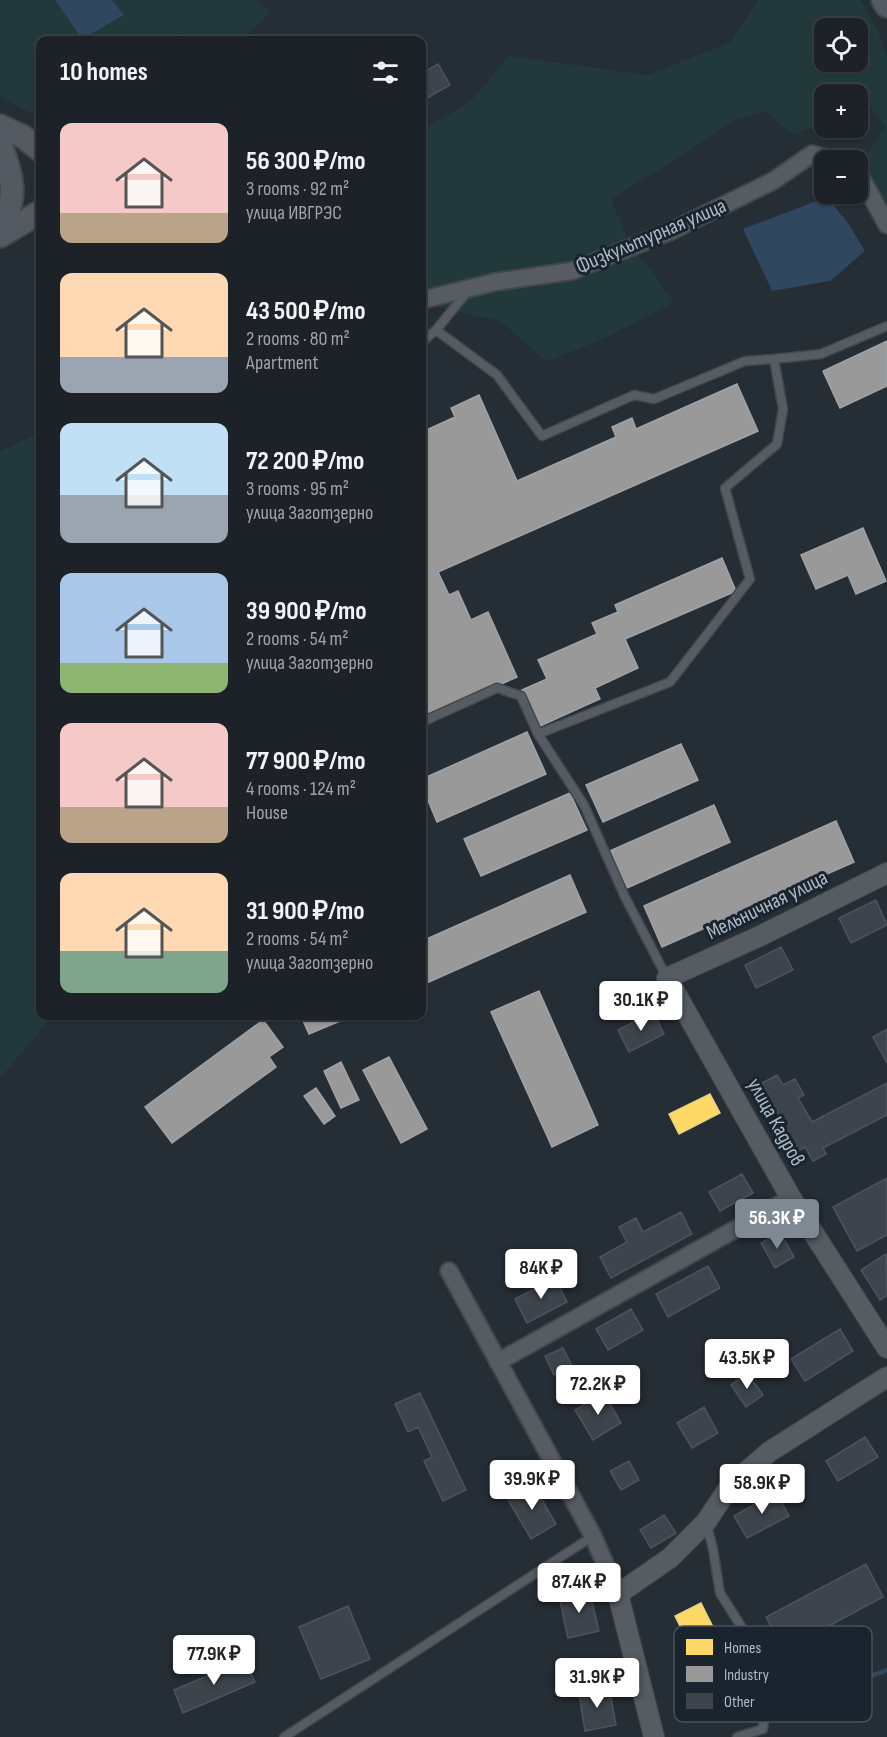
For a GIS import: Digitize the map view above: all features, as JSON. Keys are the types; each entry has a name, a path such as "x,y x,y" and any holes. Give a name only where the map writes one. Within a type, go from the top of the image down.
{"main road":[{"path":"883,0 887,6"},
{"path":"0,126 22,136 36,147"},
{"path":"0,225 10,205 13,187 10,168 0,143 11,137 22,136"},
{"path":"10,205 19,217 35,215"},
{"path":"0,236 35,215"}],"street":[{"name":"Физкультурная улица","path":"426,299 471,287 572,271 671,231 773,181 814,155"},
{"path":"868,190 887,225"},
{"name":"Мельничная улица","path":"667,978 758,937 887,873"},
{"name":"улица Кадров","path":"667,978 791,1198 887,1348"},
{"path":"498,1362 791,1198"},
{"path":"449,1271 593,1536 618,1594 654,1737"},
{"path":"618,1594 670,1558 706,1522 730,1486 770,1452 887,1377"}],"lane":[{"path":"426,339 436,330 471,287"},
{"path":"436,330 497,375 542,435 633,395 654,399 745,361 821,354 887,326"},
{"path":"538,734 670,682 750,579 725,488 777,444 783,409 774,359"},
{"path":"426,720 497,688 521,696 538,734 584,805 624,895 667,978"},
{"path":"706,1522 720,1593 741,1626"},
{"path":"284,1737 593,1536"},
{"path":"737,1737 763,1729 763,1722"}],"green space":[{"path":"0,0 55,0 80,36 36,36 36,114 0,97"},
{"path":"112,0 257,0 270,13 245,36 177,33 172,36 87,36 124,15"},
{"path":"758,0 861,0 879,34 887,56 887,211 868,173 868,152 886,127 868,105 868,84 814,84 814,126 793,135 765,111 735,120 674,161 611,198 627,239 674,302 607,337 547,362 500,321 433,306 426,310 426,128 470,102 509,56 647,75 731,42"},
{"path":"36,434 36,1020 50,1020 0,1078 0,452"}],"water":[{"path":"55,0 112,0 124,15 87,36 80,36"},
{"path":"814,202 814,204 833,204 848,223 865,251 830,281 772,291 743,229"}],"building: Homes":[{"path":"710,1094 720,1113 679,1134 669,1114"},
{"path":"701,1603 712,1626 680,1626 675,1616"}],"building: Industry":[{"path":"887,341 887,386 840,408 823,371"},
{"path":"737,384 758,431 438,572 449,595 458,591 471,620 488,612 517,677 426,717 426,430 455,417 451,408 479,395 517,481 616,437 612,427 632,418 636,429"},
{"path":"863,528 886,581 856,594 848,575 816,589 801,555"},
{"path":"722,558 736,591 625,639 638,668 595,688 600,699 538,727 522,690 547,679 538,660 597,634 592,623 618,612 615,605"},
{"path":"527,732 546,774 437,822 426,796 426,777"},
{"path":"681,744 698,780 603,822 586,785"},
{"path":"570,793 587,830 481,876 464,839"},
{"path":"714,805 730,842 627,888 610,851"},
{"path":"836,821 854,862 662,947 644,906"},
{"path":"570,875 586,912 426,983 426,939"},
{"path":"539,991 598,1125 552,1147 491,1012"},
{"path":"263,1020 283,1047 269,1057 276,1067 172,1143 145,1107"},
{"path":"303,1020 342,1020 309,1034"},
{"path":"389,1057 427,1129 401,1143 363,1070"},
{"path":"341,1062 359,1100 341,1108 324,1071"},
{"path":"316,1088 335,1116 324,1124 304,1096"}],"building: Other":[{"path":"438,64 450,85 426,99 426,71"},
{"path":"876,900 887,925 851,943 839,918"},
{"path":"781,947 793,970 756,988 745,965"},
{"path":"653,1012 664,1034 629,1052 618,1030"},
{"path":"887,1029 887,1063 873,1037"},
{"path":"777,1075 783,1085 795,1079 804,1095 798,1098 812,1122 887,1083 887,1115 823,1148 826,1154 813,1161 805,1147 798,1151 762,1083"},
{"path":"742,1174 753,1193 720,1211 709,1192"},
{"path":"887,1178 887,1235 857,1251 833,1207"},
{"path":"681,1212 692,1234 611,1278 600,1257 627,1242 619,1227 636,1218 643,1232"},
{"path":"780,1232 794,1257 775,1268 761,1243"},
{"path":"886,1254 887,1295 880,1300 861,1270"},
{"path":"708,1266 720,1288 668,1317 656,1294"},
{"path":"555,1278 567,1302 527,1323 515,1299"},
{"path":"631,1309 643,1330 608,1350 596,1329"},
{"path":"840,1329 853,1351 805,1381 791,1359"},
{"path":"563,1348 572,1366 554,1375 545,1356"},
{"path":"747,1373 763,1395 746,1407 731,1385"},
{"path":"420,1393 466,1490 443,1501 424,1461 432,1457 418,1427 408,1432 395,1404"},
{"path":"604,1393 621,1423 593,1440 575,1410"},
{"path":"704,1407 718,1433 692,1448 677,1423"},
{"path":"865,1437 878,1457 838,1481 826,1461"},
{"path":"629,1461 639,1480 621,1490 610,1471"},
{"path":"532,1483 556,1524 531,1539 507,1498"},
{"path":"776,1492 789,1516 747,1538 734,1516"},
{"path":"664,1515 676,1533 651,1548 640,1530"},
{"path":"866,1564 883,1597 829,1626 771,1626 766,1617"},
{"path":"589,1589 599,1631 568,1638 559,1596"},
{"path":"348,1606 370,1659 321,1679 299,1627"},
{"path":"245,1660 255,1682 183,1713 174,1690"},
{"path":"609,1687 616,1725 585,1731 579,1693"}],"waterway":[{"path":"872,1675 887,1670"}]}
